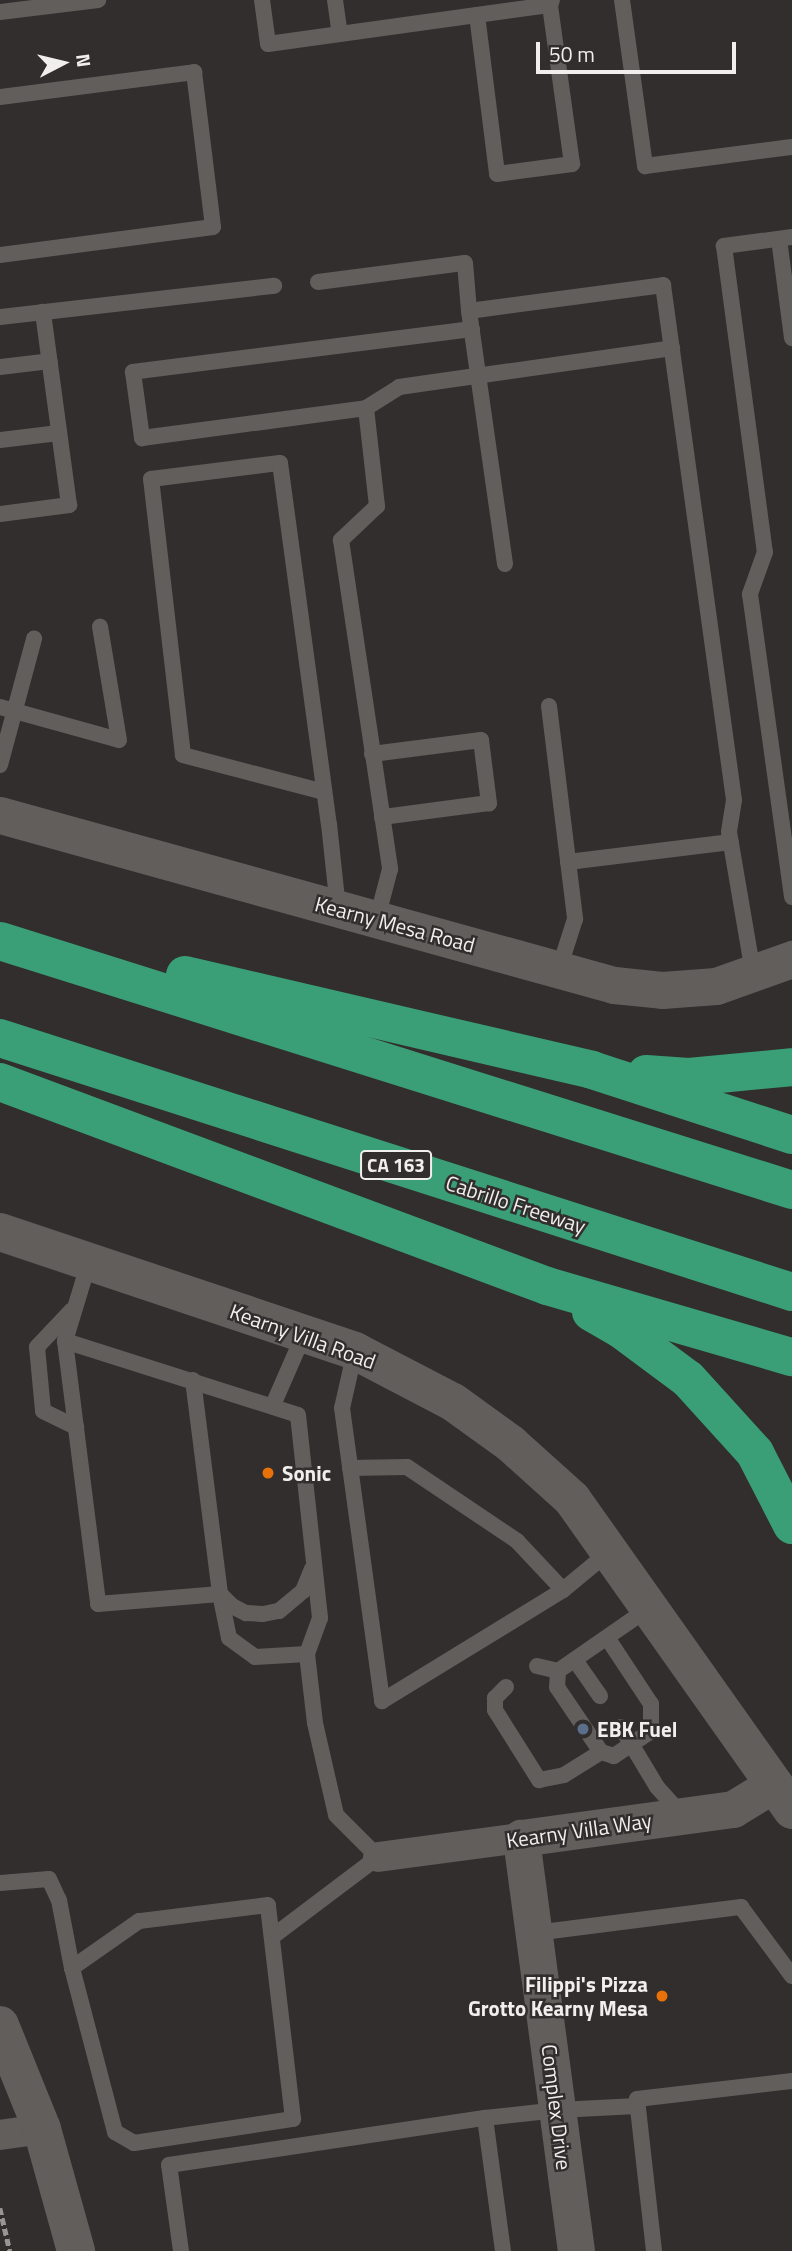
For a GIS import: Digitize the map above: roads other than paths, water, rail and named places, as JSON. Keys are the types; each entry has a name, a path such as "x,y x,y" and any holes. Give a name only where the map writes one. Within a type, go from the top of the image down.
{"highway":[{"path":"0,932 592,1070 792,1135"},
{"path":"0,941 792,1190"},
{"name":"Cabrillo Freeway","path":"0,1038 792,1292"},
{"path":"592,1070 689,1077 792,1067"},
{"path":"0,1082 547,1286 792,1357"},
{"path":"547,1286 622,1330 688,1379 755,1453 792,1525"}],"main road":[{"name":"Kearny Villa Road","path":"0,1232 355,1351 453,1402 511,1444 572,1499 783,1797"},
{"path":"0,2025 41,2129 76,2251"}],"street":[{"name":"Kearny Mesa Road","path":"0,815 614,985 662,990 716,986 792,959"},
{"name":"Kearny Villa Way","path":"378,1857 683,1816 783,1797"},
{"name":"Complex Drive","path":"521,1838 576,2251"},
{"path":"0,2135 41,2129"}],"lane":[{"path":"0,12 43,3 99,0"},
{"path":"262,0 268,44 551,2 572,164 496,174 477,15"},
{"path":"335,0 340,34"},
{"path":"622,0 645,166 792,146"},
{"path":"0,97 194,72 214,227 0,255"},
{"path":"792,338 786,238 724,246 765,552 750,594 790,861 792,897"},
{"path":"318,282 465,263 505,564"},
{"path":"470,311 663,285 734,800 731,842 753,973"},
{"path":"0,317 274,286"},
{"path":"0,514 69,505 43,312"},
{"path":"472,329 133,372 142,438 366,408 399,387 672,348"},
{"path":"0,367 50,361"},
{"path":"366,408 377,506 341,540 390,869 377,919"},
{"path":"0,440 59,433"},
{"path":"324,792 183,755 151,479 280,463 324,792 338,908"},
{"path":"7,709 119,740 100,626"},
{"path":"0,765 7,709 34,639"},
{"path":"549,706 575,919 559,969"},
{"path":"372,754 481,740 489,803 382,817"},
{"path":"568,862 731,842"},
{"path":"89,1262 65,1342 98,1604 220,1594 232,1606 246,1612 262,1614 279,1611 303,1591 313,1565"},
{"path":"76,1305 37,1347 43,1411 76,1427"},
{"path":"273,1405 304,1334"},
{"path":"65,1342 299,1415 320,1618 307,1654 315,1723 336,1815 378,1857 272,1937"},
{"path":"355,1351 342,1408 382,1700 564,1590 609,1552"},
{"path":"193,1380 220,1594 229,1638 255,1657 307,1654"},
{"path":"350,1468 407,1467 517,1541 564,1590"},
{"path":"537,1666 558,1671 608,1639 649,1608"},
{"path":"558,1671 557,1687 601,1752 614,1756 651,1731 651,1704 608,1639"},
{"path":"575,1660 600,1696"},
{"path":"506,1687 495,1698 495,1710 539,1780 564,1775 601,1752"},
{"path":"621,1727 657,1787 683,1816"},
{"path":"0,1883 49,1880 59,1900 72,1968 115,2132 134,2143 293,2119 268,1905 139,1921 72,1968"},
{"path":"534,1933 741,1907 792,1976"},
{"path":"654,2251 637,2099 792,2081"},
{"path":"181,2251 169,2165 485,2118 558,2110 638,2106"},
{"path":"485,2118 503,2251"}],"place":[{"name":"Sonic","path":"268,1473"},
{"name":"EBK Fuel","path":"583,1729"},
{"name":"Filippi's Pizza Grotto Kearny Mesa","path":"662,1996"}]}
